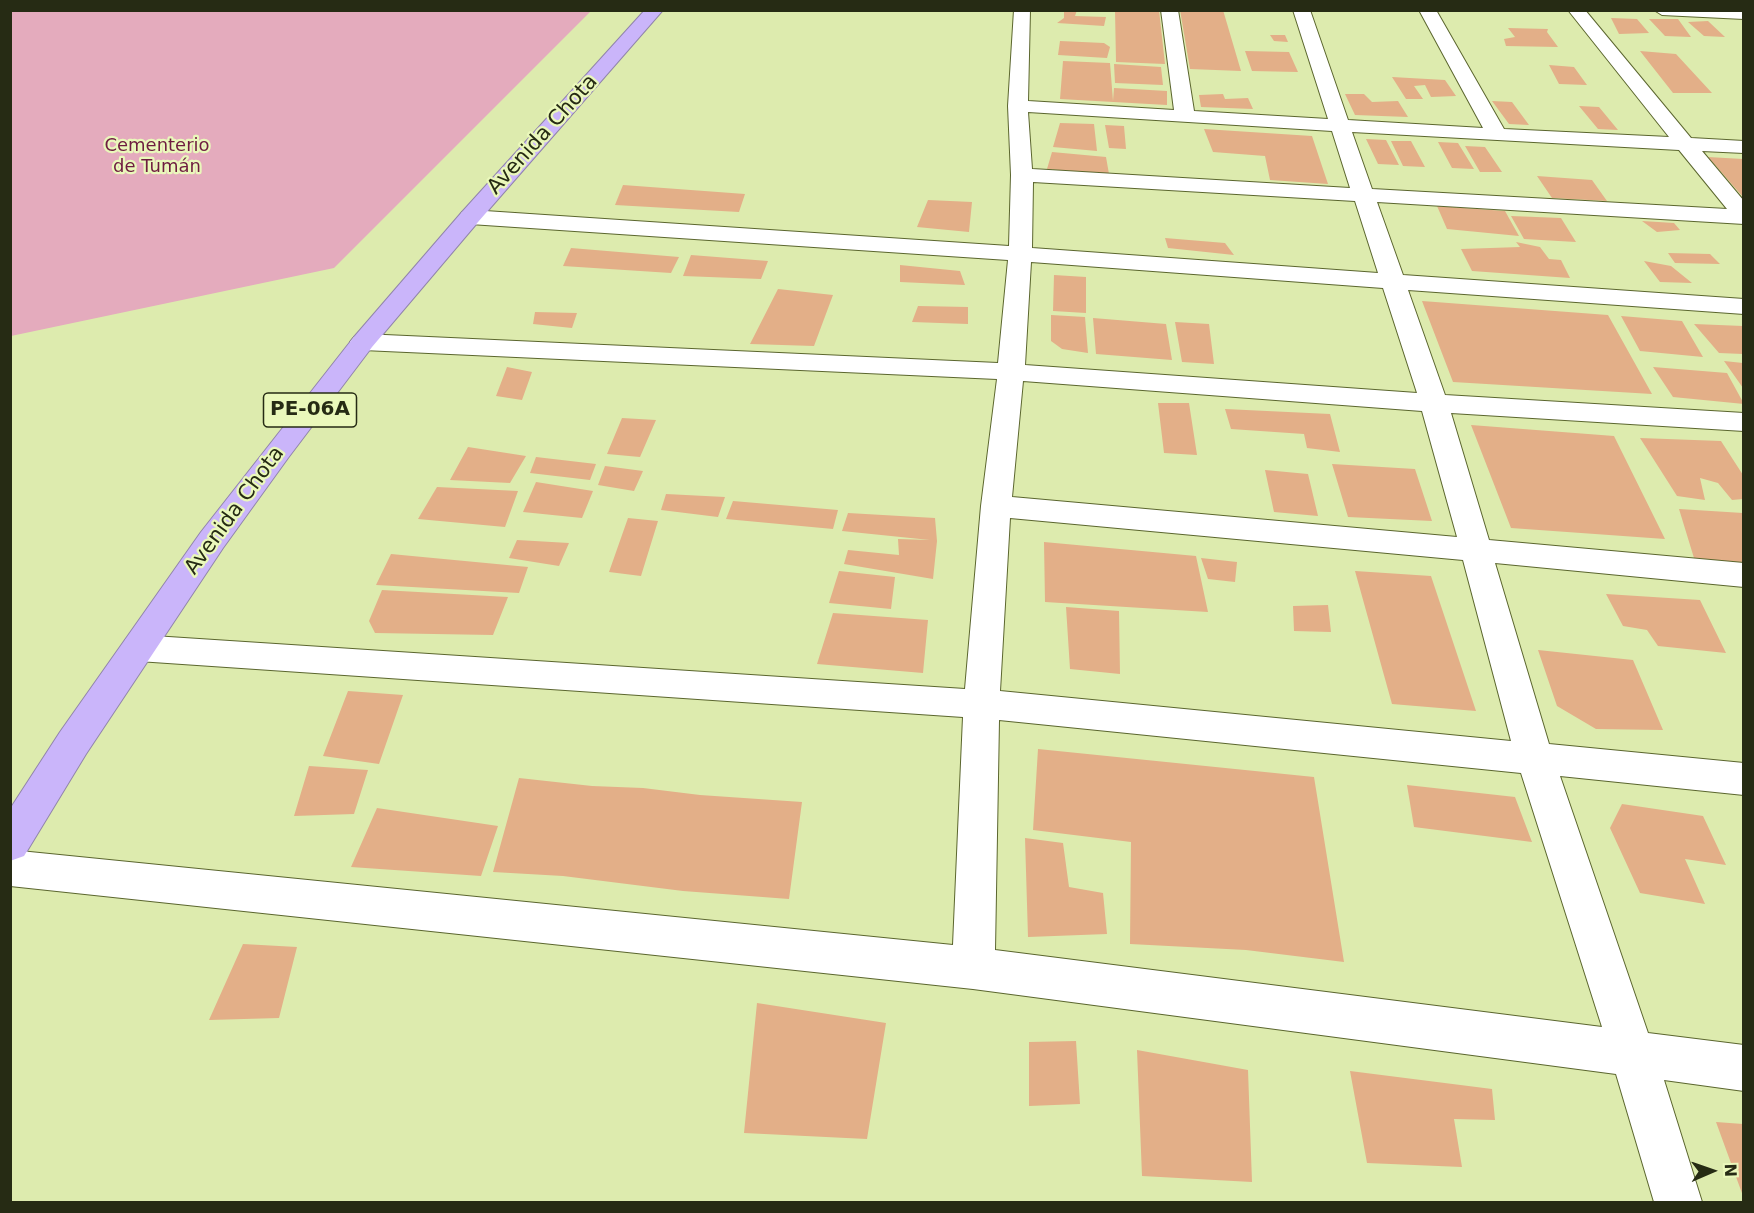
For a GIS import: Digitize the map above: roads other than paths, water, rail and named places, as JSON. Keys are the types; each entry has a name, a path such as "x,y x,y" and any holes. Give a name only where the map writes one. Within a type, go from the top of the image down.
{"highway":[{"name":"Avenida Chota","path":"10,844 73,742 219,531 363,342 470,217 655,10"}],"street":[{"path":"974,968 981,704 996,506 1011,372 1020,254 1022,175 1018,106 1022,10"},
{"path":"1169,10 1185,116"},
{"path":"1301,10 1338,125 1434,403 1535,759 1633,1055 1678,1203"},
{"path":"1427,10 1497,135"},
{"path":"1576,10 1743,216"},
{"path":"1662,10 1743,14"},
{"path":"1724,14 1743,33"},
{"path":"1018,106 1497,135 1743,147"},
{"path":"1022,175 1743,216"},
{"path":"470,217 1020,254 1743,307"},
{"path":"363,342 1011,372 1434,403 1743,422"},
{"path":"996,506 1743,575"},
{"path":"138,648 981,704 1743,779"},
{"path":"10,868 974,968 1743,1068"}],"park label":[{"name":"Cementerio de Tumán","path":"157,156"}]}
